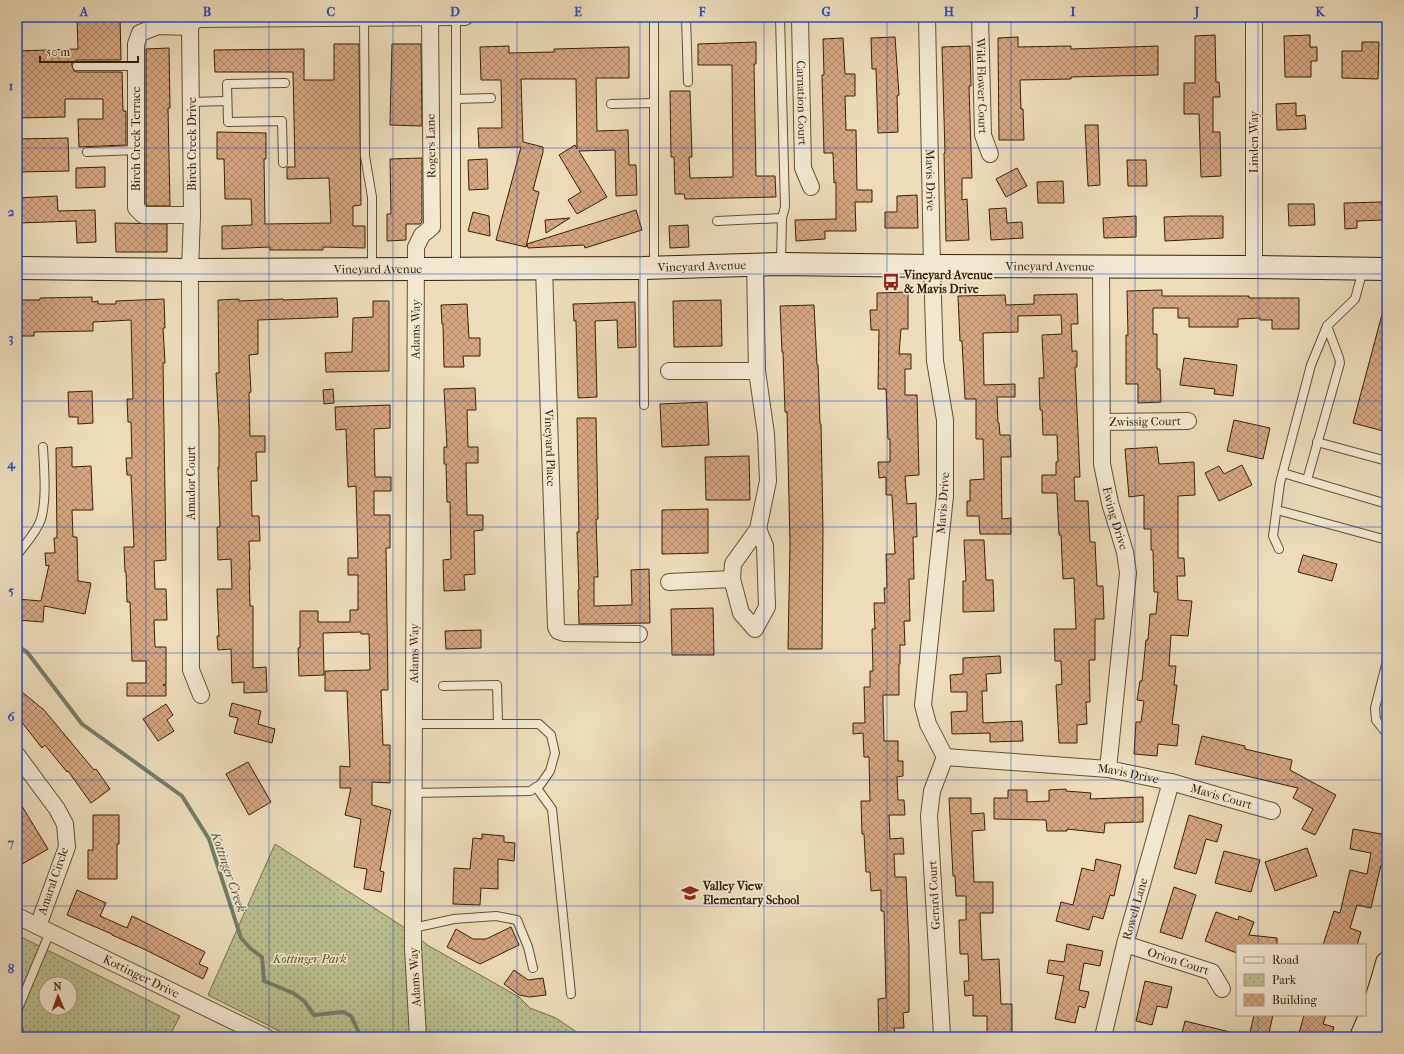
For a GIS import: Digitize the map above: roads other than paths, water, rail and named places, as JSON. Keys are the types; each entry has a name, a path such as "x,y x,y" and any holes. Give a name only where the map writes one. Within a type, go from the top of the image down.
{"street":[{"name":"Birch Creek Terrace","path":"192,215 143,215 136,208 136,44 140,33 158,22 193,23 232,17 465,17"},
{"name":"Rogers Lane","path":"416,269 416,247 422,235 432,226 430,17"},
{"name":"Carnation Court","path":"800,17 803,168 811,187"},
{"name":"Mavis Drive","path":"926,17 935,361 945,420 945,496 923,705 928,724 945,757 1108,769 1171,782"},
{"name":"Wild Flower Court","path":"980,17 983,135 990,154"},
{"name":"Linden Way","path":"1254,17 1254,267"},
{"name":"Birch Creek Drive","path":"190,270 192,215 193,23"},
{"name":"Vineyard Avenue","path":"17,268 190,270 456,269 781,264 1387,269"},
{"path":"755,265 757,371 766,434 768,481 758,529 733,564 732,579 741,613 755,629 768,607 765,546 758,529"},
{"name":"Ewing Drive","path":"1101,267 1102,464 1110,503 1124,552 1128,573 1108,769"},
{"name":"Vineyard Place","path":"544,268 556,627 564,633 639,634"},
{"name":"Adams Way","path":"416,269 413,928 418,1037"},
{"name":"Amador Court","path":"190,270 192,670 201,695"},
{"path":"668,371 757,371"},
{"name":"Zwissig Court","path":"1102,422 1188,421"},
{"path":"669,582 732,579"},
{"name":"Amaral Circle","path":"17,755 57,809 65,824 67,847 44,929"},
{"name":"Gerard Court","path":"942,1035 929,816 932,791 945,757"},
{"name":"Mavis Court","path":"1171,782 1272,812"},
{"name":"Rowell Lane","path":"1103,1037 1125,944 1171,782"},
{"name":"Kottinger Drive","path":"17,916 260,1036"},
{"name":"Orion Court","path":"1125,944 1212,972 1222,989"},
{"path":"1361,1037 1377,998 1387,963"},
{"path":"1381,1037 1387,1023"}],"lane":[{"path":"364,17 365,156 372,197 372,269"},
{"path":"456,17 456,269"},
{"path":"644,406 654,103 654,17"},
{"path":"686,17 688,82"},
{"path":"780,17 785,208 782,218 781,264"},
{"path":"77,66 136,66"},
{"path":"283,163 282,121 228,122 227,84 285,83"},
{"path":"456,99 491,98"},
{"path":"192,102 227,101"},
{"path":"610,104 654,103"},
{"path":"87,152 136,150"},
{"path":"717,221 782,218"},
{"path":"1279,549 1273,536 1276,510 1283,473 1311,365 1327,326 1355,299 1364,269"},
{"path":"1307,480 1340,361 1327,326"},
{"path":"1317,442 1387,461"},
{"path":"17,555 38,526 41,518 44,487 43,447"},
{"path":"1283,473 1387,504"},
{"path":"1276,510 1387,540"},
{"path":"1387,661 1375,708 1376,720 1387,734"},
{"path":"443,686 497,685 498,724"},
{"path":"413,724 539,724 551,735 555,753 550,771 540,785 530,791 413,793"},
{"path":"536,787 552,810 571,994"},
{"path":"413,928 454,919 496,916 517,920 528,946 533,968"},
{"path":"17,1011 44,929"},
{"path":"17,1022 20,1037"}],"waterway":[{"name":"Kottinger Creek","path":"17,646 27,652 82,724 182,796 209,839 241,938 251,949 262,957 264,981 293,993 304,1001 314,1015 343,1012 351,1016 361,1037"}],"place":[{"name":"Vineyard Avenue & Mavis Drive","path":"891,282"},
{"name":"Valley View Elementary School","path":"690,893"}],"park label":[{"name":"Kottinger Park","path":"310,959"}]}
